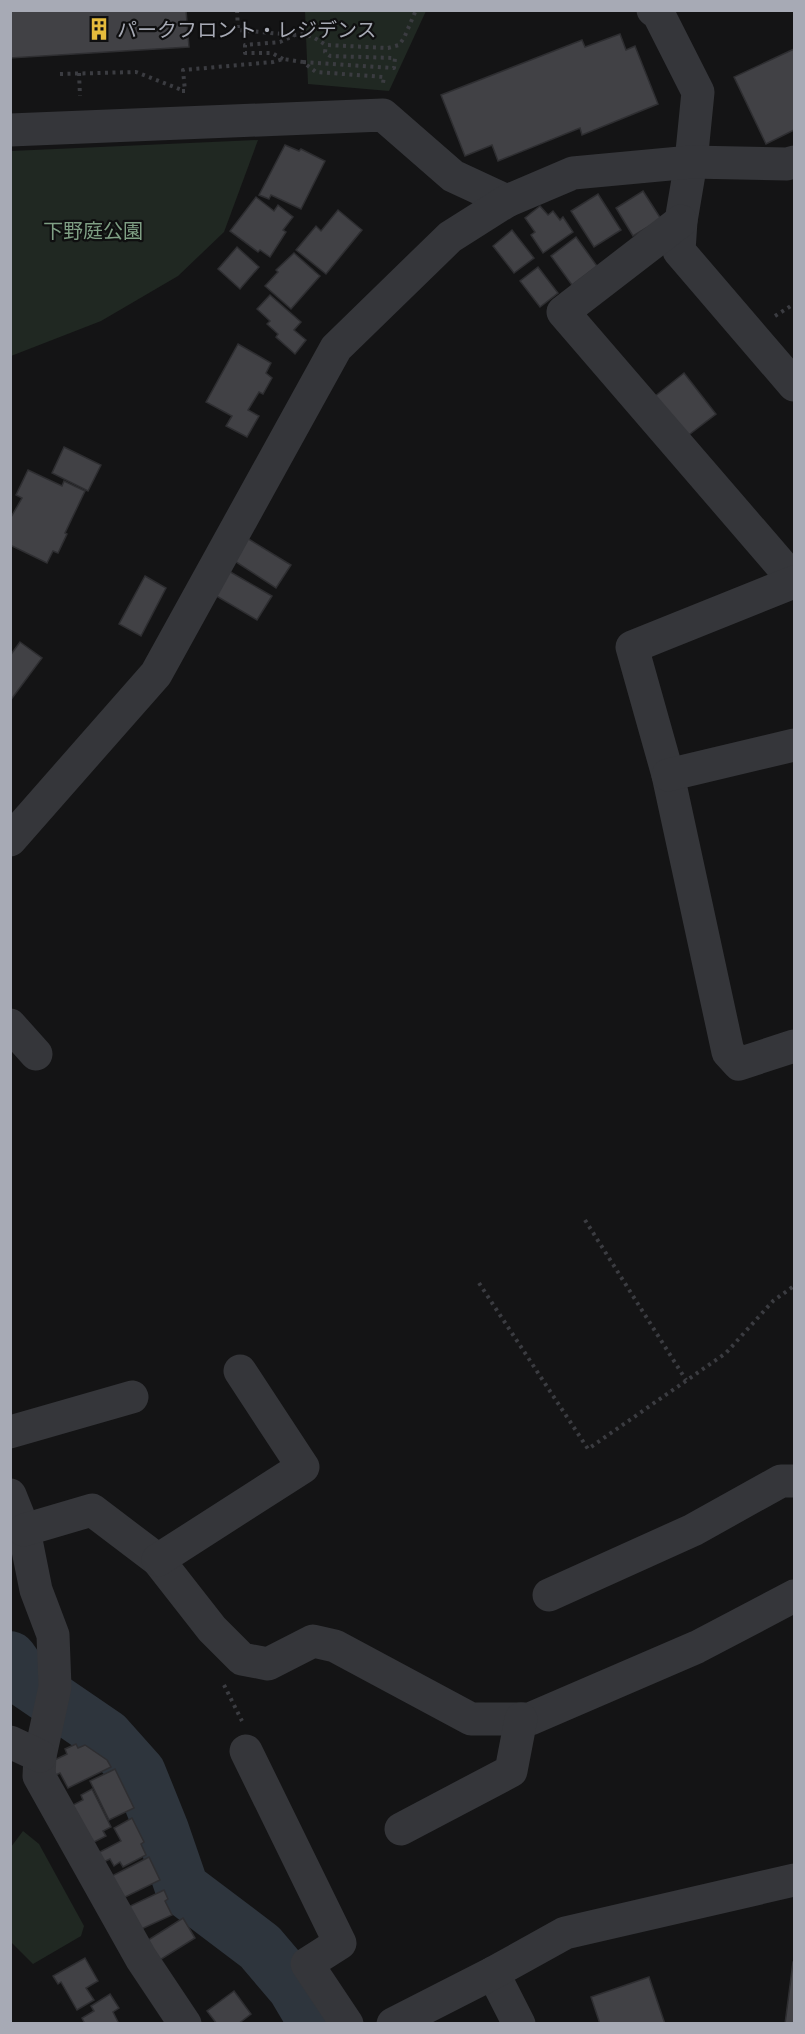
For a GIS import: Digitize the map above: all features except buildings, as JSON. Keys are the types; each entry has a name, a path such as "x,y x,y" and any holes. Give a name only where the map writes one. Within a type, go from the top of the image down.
{"street":[{"path":"653,10 658,13 698,92 679,251 795,385"},
{"path":"10,130 383,115 453,176 507,201"},
{"path":"10,840 156,674 336,348 450,237 507,201 573,173 691,162 787,164 795,162"},
{"path":"681,221 563,312 795,581 632,648 668,775 728,1052 739,1064 795,1046"},
{"path":"668,775 795,745"},
{"path":"10,1025 36,1054"},
{"path":"158,1560 303,1467 240,1371"},
{"path":"10,1432 132,1397"},
{"path":"549,1595 693,1530 781,1481 795,1481"},
{"path":"10,1495 24,1530 36,1590 53,1635 52,1702 40,1756 39,1776 141,1958 184,2024"},
{"path":"24,1530 92,1510 158,1560 212,1629 242,1659 268,1664 313,1641 335,1646 471,1719 530,1719 698,1647 795,1596"},
{"path":"401,1829 511,1771 521,1719"},
{"path":"10,1742 40,1756"},
{"path":"246,1751 340,1943 307,1964 346,2024"},
{"path":"393,2024 565,1933 795,1880"},
{"path":"493,1973 519,2024"}],"path":[{"path":"237,10 238,30 303,34 326,45 388,48 399,45 416,10"},
{"path":"295,35 280,42 245,45 245,53 272,52 283,59 303,62 394,68 395,58 330,56 325,52 326,45"},
{"path":"185,91 183,70 273,62 283,59"},
{"path":"303,62 316,72 384,77 381,92"},
{"path":"60,74 136,72 185,91 196,90"},
{"path":"78,73 80,99"},
{"path":"585,1220 686,1380"},
{"path":"479,1283 588,1449 726,1353 772,1301 795,1286"},
{"path":"223,1683 248,1734 246,1751"}],"green space":[{"path":"305,10 426,11 389,91 308,84"},
{"name":"下野庭公園","path":"258,140 224,232 178,276 101,321 11,356 11,151"},
{"path":"23,1831 39,1844 84,1926 81,1936 33,1964 11,1942 11,1847"}],"waterway":[{"path":"10,1658 27,1682 106,1736 139,1773 182,1888 260,1947 294,1987 316,2024"}],"place":[{"name":"パークフロント・レジデンス","path":"99,29"}]}
